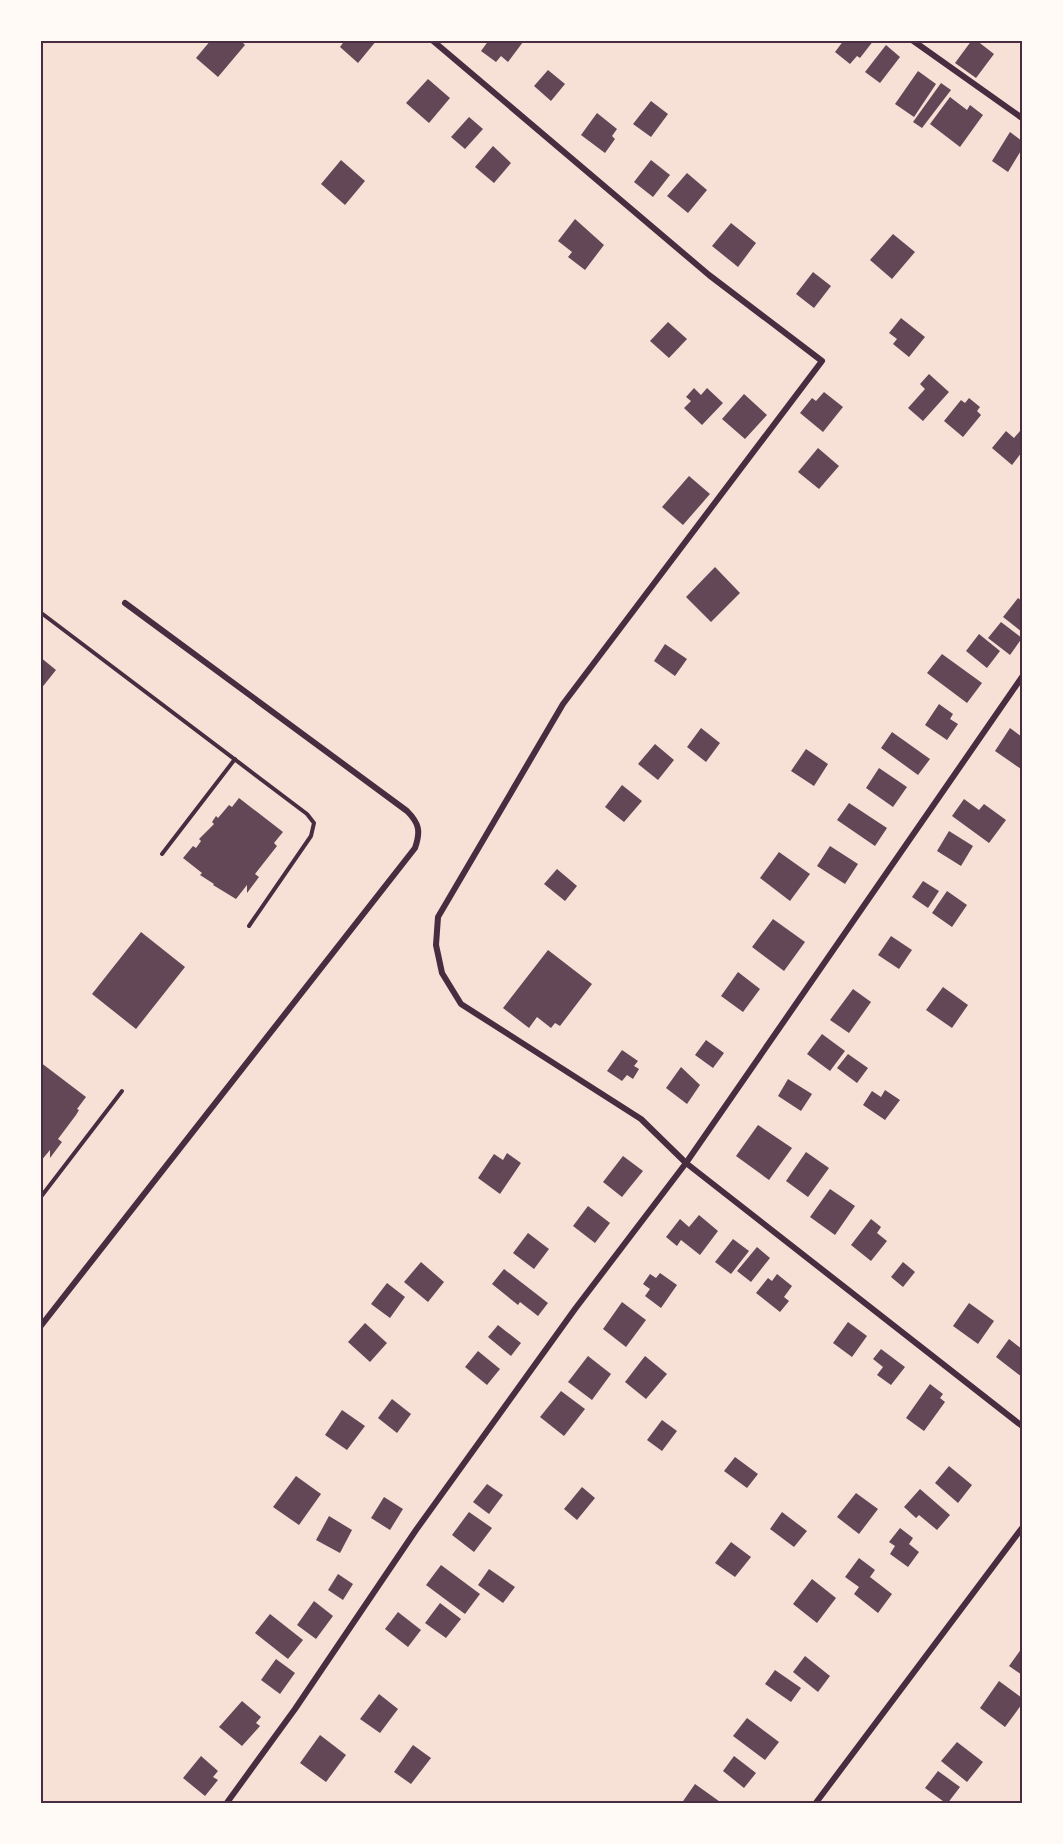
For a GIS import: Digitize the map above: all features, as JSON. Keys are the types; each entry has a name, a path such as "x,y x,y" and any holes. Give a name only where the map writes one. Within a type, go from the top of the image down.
{"street":[{"path":"432,40 700,267 822,361 563,704 438,917 436,945 442,973 461,1004 641,1119 686,1163 1023,1426"},
{"path":"912,40 1023,118"},
{"path":"40,1327 415,848 420,835 417,821 407,811 125,603"},
{"path":"226,1803 526,1376 686,1163 1023,677"},
{"path":"815,1803 1023,1528"}],"lane":[{"path":"40,612 307,814 314,823 311,836 249,926"},
{"path":"162,854 234,759"},
{"path":"40,1198 122,1091"}],"building":[{"path":"211,40 240,40 245,45 218,77 196,58"},
{"path":"345,40 377,40 358,63 340,47"},
{"path":"489,40 520,40 523,42 508,62 501,56 496,62 481,51"},
{"path":"844,40 874,40 860,58 857,56 850,64 835,52"},
{"path":"972,40 976,40 994,54 976,78 955,63"},
{"path":"886,45 900,57 880,83 865,72"},
{"path":"548,70 565,84 551,101 534,86"},
{"path":"918,71 936,84 914,117 895,104"},
{"path":"428,79 450,98 429,123 406,103"},
{"path":"941,83 951,90 922,128 913,122"},
{"path":"950,97 967,110 970,105 983,115 960,147 930,124"},
{"path":"651,101 668,114 651,137 633,124"},
{"path":"597,113 617,129 612,136 615,139 605,153 581,135"},
{"path":"469,117 483,129 465,149 451,137"},
{"path":"1010,132 1022,141 1022,149 1008,172 992,161"},
{"path":"493,146 511,163 494,183 475,167"},
{"path":"341,160 365,181 345,205 321,184"},
{"path":"651,160 670,175 653,197 634,182"},
{"path":"687,173 707,190 688,213 667,196"},
{"path":"575,219 604,245 585,270 568,257 572,252 558,241"},
{"path":"731,223 756,243 738,267 712,246"},
{"path":"893,234 915,252 892,279 870,260"},
{"path":"813,272 831,286 814,308 796,294"},
{"path":"901,318 925,337 909,357 893,344 897,339 889,333"},
{"path":"668,322 687,339 669,358 650,341"},
{"path":"929,374 949,392 923,421 908,408 925,389 920,384"},
{"path":"694,388 701,395 707,388 723,403 702,425 684,408 691,401 686,397"},
{"path":"824,392 843,407 823,432 800,413 812,398 816,401"},
{"path":"744,394 767,415 745,439 722,419"},
{"path":"969,398 980,407 977,411 981,415 963,437 944,421 961,400 965,403"},
{"path":"1006,431 1014,438 1020,431 1022,433 1022,452 1012,465 992,448"},
{"path":"818,448 839,466 819,489 798,472"},
{"path":"689,476 710,494 683,525 662,507"},
{"path":"715,567 740,593 711,622 686,597"},
{"path":"1018,598 1022,601 1022,632 1003,617"},
{"path":"1001,622 1022,638 1010,655 988,638"},
{"path":"979,634 1000,651 987,668 966,651"},
{"path":"665,644 687,659 675,676 654,661"},
{"path":"942,654 982,683 967,703 927,673"},
{"path":"40,657 56,670 40,690"},
{"path":"939,704 953,714 950,719 958,724 947,740 925,725"},
{"path":"701,728 720,743 706,762 687,747"},
{"path":"1010,728 1022,737 1021,769 995,751"},
{"path":"892,732 930,759 918,775 881,748"},
{"path":"655,744 674,760 658,780 638,764"},
{"path":"806,749 828,764 814,786 791,771"},
{"path":"879,768 907,787 893,807 866,788"},
{"path":"622,785 642,801 624,822 605,807"},
{"path":"239,798 283,832 274,843 277,846 255,874 259,877 247,893 247,885 236,899 200,875 202,873 183,858 193,846 196,848 201,841 199,839 214,824 212,822 216,816 218,818 229,805 232,807"},
{"path":"964,799 979,810 984,804 1006,820 989,843 952,816"},
{"path":"849,803 887,828 875,846 837,820"},
{"path":"949,831 973,846 961,866 937,851"},
{"path":"830,846 858,864 845,884 817,866"},
{"path":"779,852 810,874 790,901 760,878"},
{"path":"557,869 577,886 565,901 544,884"},
{"path":"923,881 939,891 928,908 912,897"},
{"path":"947,891 967,905 952,927 932,913"},
{"path":"773,919 805,942 784,971 752,947"},
{"path":"141,932 185,967 136,1029 92,994"},
{"path":"891,936 912,950 899,969 878,955"},
{"path":"548,950 592,984 560,1026 555,1023 551,1028 537,1017 529,1028 503,1008"},
{"path":"738,972 760,989 743,1012 721,996"},
{"path":"943,987 968,1005 952,1028 926,1010"},
{"path":"853,989 871,1002 849,1033 830,1020"},
{"path":"822,1034 845,1051 830,1071 807,1054"},
{"path":"706,1040 724,1053 713,1068 695,1055"},
{"path":"622,1050 638,1061 634,1066 639,1069 633,1079 627,1075 622,1081 607,1071"},
{"path":"848,1054 868,1068 857,1083 837,1068"},
{"path":"40,1062 86,1097 58,1139 62,1142 50,1158 50,1150 40,1162"},
{"path":"681,1067 700,1085 687,1104 666,1088"},
{"path":"788,1079 812,1094 801,1111 778,1096"},
{"path":"885,1090 900,1100 885,1120 863,1105 872,1091 881,1097"},
{"path":"758,1125 792,1148 769,1180 736,1156"},
{"path":"806,1152 829,1168 808,1197 786,1181"},
{"path":"507,1153 521,1163 500,1194 478,1178 494,1154 503,1160"},
{"path":"623,1156 643,1171 622,1197 603,1182"},
{"path":"830,1189 855,1206 835,1235 810,1217"},
{"path":"588,1206 610,1223 595,1243 573,1226"},
{"path":"699,1215 718,1231 700,1255 681,1240 677,1246 666,1237 680,1219 689,1227"},
{"path":"871,1219 881,1227 877,1233 887,1241 871,1261 851,1245"},
{"path":"528,1233 549,1249 534,1269 513,1253"},
{"path":"733,1239 749,1251 731,1274 715,1262"},
{"path":"757,1247 770,1258 751,1282 737,1271"},
{"path":"421,1262 444,1282 428,1302 404,1282"},
{"path":"903,1262 915,1272 903,1287 891,1277"},
{"path":"504,1269 548,1303 538,1316 520,1302 518,1305 492,1284"},
{"path":"660,1273 677,1285 661,1308 645,1296 650,1289 643,1284 650,1274 656,1278"},
{"path":"777,1274 792,1286 784,1297 789,1301 780,1312 756,1293 768,1278 772,1281"},
{"path":"387,1283 405,1297 390,1318 371,1304"},
{"path":"622,1302 646,1320 626,1347 603,1329"},
{"path":"969,1303 994,1321 978,1344 953,1326"},
{"path":"848,1322 867,1336 852,1357 833,1343"},
{"path":"365,1323 387,1343 370,1362 348,1342"},
{"path":"498,1325 521,1343 511,1356 488,1337"},
{"path":"1009,1339 1022,1349 1022,1377 996,1357"},
{"path":"881,1349 905,1367 891,1385 877,1375 883,1367 873,1359"},
{"path":"478,1351 500,1369 487,1385 465,1367"},
{"path":"588,1356 611,1374 592,1400 568,1382"},
{"path":"645,1356 667,1374 646,1399 625,1382"},
{"path":"930,1384 943,1394 940,1398 945,1402 924,1431 906,1418"},
{"path":"561,1391 585,1409 564,1436 540,1417"},
{"path":"392,1399 411,1414 397,1433 378,1418"},
{"path":"342,1410 365,1426 347,1450 325,1435"},
{"path":"662,1420 677,1431 662,1451 647,1440"},
{"path":"735,1457 758,1474 747,1488 724,1471"},
{"path":"949,1466 972,1485 958,1503 935,1483"},
{"path":"296,1476 321,1494 299,1525 273,1507"},
{"path":"487,1484 503,1495 489,1514 473,1502"},
{"path":"582,1487 595,1498 577,1520 564,1509"},
{"path":"920,1489 950,1515 937,1530 919,1515 916,1518 904,1507"},
{"path":"856,1493 878,1509 859,1534 837,1517"},
{"path":"384,1497 403,1509 390,1530 371,1518"},
{"path":"469,1512 492,1528 474,1552 452,1535"},
{"path":"782,1512 807,1531 794,1547 770,1529"},
{"path":"329,1516 352,1530 340,1553 316,1540"},
{"path":"900,1528 913,1538 909,1544 919,1552 908,1567 890,1554 895,1546 889,1542"},
{"path":"731,1542 751,1557 735,1577 715,1563"},
{"path":"859,1558 875,1570 870,1577 892,1594 878,1613 854,1594 859,1587 845,1577"},
{"path":"441,1565 480,1594 465,1614 426,1585"},
{"path":"489,1569 515,1587 503,1603 478,1585"},
{"path":"338,1574 353,1584 343,1600 328,1590"},
{"path":"812,1579 836,1598 817,1623 793,1604"},
{"path":"314,1601 333,1616 316,1639 297,1625"},
{"path":"440,1603 461,1619 446,1638 425,1623"},
{"path":"398,1612 421,1630 408,1647 385,1629"},
{"path":"270,1614 303,1640 288,1659 255,1633"},
{"path":"1022,1648 1022,1675 1009,1666"},
{"path":"805,1656 830,1676 818,1692 793,1672"},
{"path":"276,1659 295,1673 280,1694 261,1680"},
{"path":"775,1670 801,1688 791,1702 765,1684"},
{"path":"999,1681 1022,1698 1022,1704 1005,1727 980,1708"},
{"path":"379,1694 398,1709 380,1733 360,1719"},
{"path":"242,1701 261,1717 256,1723 260,1726 242,1746 219,1727"},
{"path":"747,1718 779,1742 765,1760 733,1736"},
{"path":"320,1735 346,1755 326,1782 300,1763"},
{"path":"957,1742 983,1762 967,1782 941,1761"},
{"path":"413,1745 431,1758 411,1784 394,1772"},
{"path":"201,1756 218,1771 213,1777 218,1780 205,1796 183,1778"},
{"path":"734,1756 756,1773 744,1788 723,1771"},
{"path":"938,1771 960,1787 947,1804 925,1788"},
{"path":"695,1784 723,1804 681,1804"}]}
